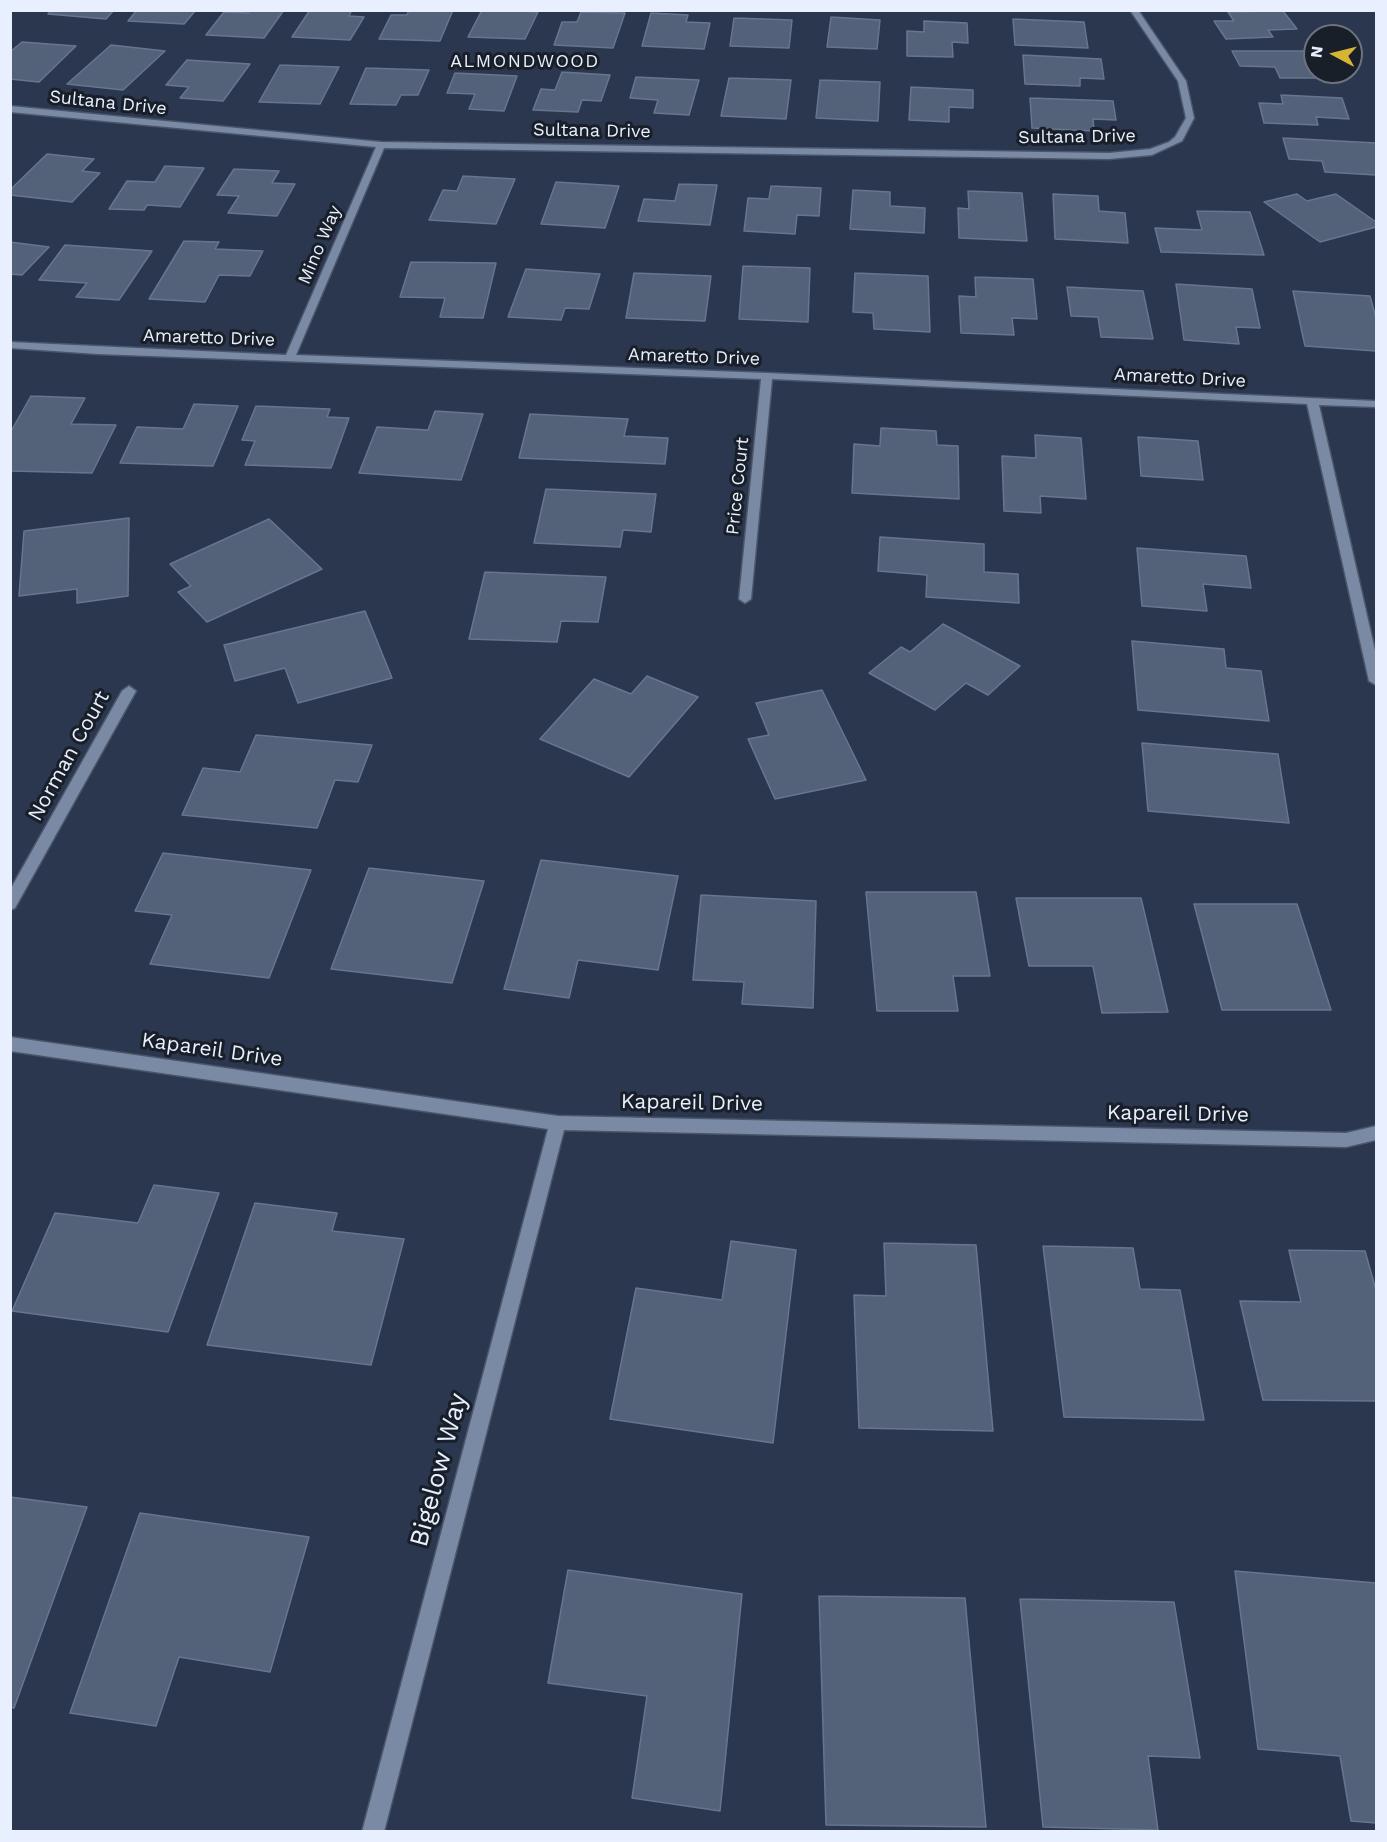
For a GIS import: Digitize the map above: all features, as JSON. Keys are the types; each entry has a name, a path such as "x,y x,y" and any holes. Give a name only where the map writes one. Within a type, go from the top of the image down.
{"street":[{"name":"Sultana Drive","path":"10,109 381,145 1109,156 1152,152 1172,144 1179,139 1190,118 1182,81 1134,10"},
{"name":"Mino Way","path":"290,358 381,145"},
{"name":"Amaretto Drive","path":"10,345 1377,404"},
{"name":"Price Court","path":"745,599 767,376"},
{"path":"1312,400 1377,681"},
{"name":"Norman Court","path":"10,904 129,691"},
{"name":"Kapareil Drive","path":"10,1044 558,1123 1346,1140 1377,1133"},
{"name":"Bigelow Way","path":"373,1832 558,1123"}],"building":[{"path":"52,10 114,10 106,19 48,14"},
{"path":"137,10 196,10 184,24 128,21"},
{"path":"250,10 284,10 264,38 206,35 224,12 249,13"},
{"path":"310,10 352,10 349,16 364,17 350,40 292,37"},
{"path":"409,10 453,10 440,41 379,39 391,15 407,15"},
{"path":"482,10 538,12 525,39 468,37"},
{"path":"1283,11 1297,29 1268,30 1273,37 1226,39 1214,21 1234,21 1228,12"},
{"path":"581,12 625,13 613,48 554,45 562,22 577,22"},
{"path":"651,13 688,15 686,22 710,23 704,49 642,46"},
{"path":"831,17 880,20 877,49 827,47"},
{"path":"734,18 792,20 789,48 730,46"},
{"path":"1013,19 1084,22 1088,48 1015,45"},
{"path":"924,21 967,23 968,43 952,42 953,57 907,56 907,31 924,32"},
{"path":"22,42 76,46 39,82 10,79 10,52"},
{"path":"111,45 165,51 123,90 67,84"},
{"path":"1232,51 1303,51 1303,78 1280,78 1275,67 1240,66"},
{"path":"1023,55 1101,59 1104,79 1080,78 1080,86 1025,84"},
{"path":"187,60 250,64 223,101 180,98 189,87 166,85"},
{"path":"280,65 339,67 320,104 259,102"},
{"path":"366,68 429,70 418,95 401,95 396,105 350,104"},
{"path":"562,72 610,75 601,101 582,100 578,112 533,110 541,89 555,90"},
{"path":"455,73 517,76 504,111 469,109 475,94 447,93"},
{"path":"636,77 699,80 689,115 654,113 658,100 630,98"},
{"path":"729,78 791,80 786,119 721,116"},
{"path":"820,80 880,82 878,121 816,118"},
{"path":"911,87 973,90 973,108 949,107 949,122 909,120"},
{"path":"1281,95 1342,98 1349,119 1316,117 1318,125 1264,123 1259,103 1283,104"},
{"path":"1030,98 1113,101 1116,120 1093,119 1094,131 1032,128"},
{"path":"1283,138 1376,143 1376,175 1325,172 1322,161 1289,159"},
{"path":"47,154 94,159 82,171 100,173 72,202 10,195 10,190"},
{"path":"165,166 204,168 180,207 147,205 144,210 109,209 127,181 155,182"},
{"path":"234,169 279,171 272,183 295,184 277,216 228,213 239,196 217,195"},
{"path":"463,176 515,179 496,224 429,220 443,190 457,191"},
{"path":"556,182 619,186 605,228 541,224"},
{"path":"679,184 717,185 710,225 638,221 644,199 675,201"},
{"path":"771,186 821,188 819,216 797,215 795,234 744,231 748,198 769,199"},
{"path":"853,190 890,192 890,206 925,208 924,233 850,229"},
{"path":"968,191 1022,193 1027,241 959,238 958,208 969,209"},
{"path":"1053,194 1098,196 1099,211 1125,213 1128,243 1055,239"},
{"path":"1297,194 1307,201 1336,194 1376,222 1376,227 1320,242 1264,202"},
{"path":"1197,211 1250,212 1264,255 1161,252 1155,228 1202,230"},
{"path":"184,241 219,242 215,249 263,251 250,276 219,275 205,302 149,299"},
{"path":"10,242 49,247 22,275 10,274"},
{"path":"65,245 152,251 119,300 76,297 87,283 39,280"},
{"path":"411,262 496,263 483,318 440,317 445,298 400,297"},
{"path":"743,266 810,268 808,322 739,319"},
{"path":"526,269 600,274 589,309 565,308 561,320 508,317"},
{"path":"634,273 711,276 705,321 626,318"},
{"path":"855,273 928,276 930,332 874,329 873,313 853,312"},
{"path":"975,277 1033,279 1037,319 1012,318 1014,335 961,333 959,296 976,297"},
{"path":"1176,284 1252,289 1260,328 1236,327 1239,344 1184,340"},
{"path":"1067,287 1143,291 1153,339 1101,337 1098,317 1071,316"},
{"path":"1293,291 1370,296 1376,318 1376,351 1305,346"},
{"path":"31,396 85,398 71,424 116,425 92,473 10,471 10,433"},
{"path":"194,404 238,406 213,466 120,463 137,427 183,429"},
{"path":"256,406 330,409 327,417 349,418 331,468 245,465 255,441 242,440"},
{"path":"435,411 483,414 461,480 359,473 377,427 428,430"},
{"path":"530,414 628,419 624,436 668,438 665,464 519,458"},
{"path":"881,428 936,431 937,445 958,446 959,499 852,493 854,444 880,446"},
{"path":"1035,435 1081,438 1086,499 1040,496 1041,513 1004,511 1002,456 1036,458"},
{"path":"1138,437 1198,441 1203,480 1141,476"},
{"path":"546,489 656,494 651,532 623,530 620,547 534,543"},
{"path":"129,518 128,596 77,603 77,589 19,596 24,531"},
{"path":"269,519 322,569 207,622 178,592 191,586 170,564"},
{"path":"880,537 984,544 984,572 1018,574 1019,603 926,597 927,575 878,571"},
{"path":"1137,548 1246,556 1251,588 1203,584 1207,611 1142,606"},
{"path":"485,572 606,577 598,622 561,621 557,642 469,639"},
{"path":"365,611 392,678 298,703 285,668 235,681 224,645"},
{"path":"943,624 1020,666 988,695 966,683 935,710 869,673 901,647 910,652"},
{"path":"1132,641 1224,649 1226,668 1261,671 1269,721 1138,710"},
{"path":"647,676 698,697 629,777 540,739 594,679 631,694"},
{"path":"822,690 866,780 775,799 748,739 769,735 756,703"},
{"path":"256,735 372,745 358,782 335,780 317,828 182,815 203,768 240,772"},
{"path":"1142,743 1278,754 1289,823 1148,811"},
{"path":"163,853 311,870 269,978 150,964 172,915 135,911"},
{"path":"541,860 678,876 658,970 578,960 569,998 504,989"},
{"path":"369,868 484,881 452,983 331,969"},
{"path":"866,892 976,892 990,976 953,976 958,1011 877,1011"},
{"path":"701,895 816,901 813,1008 742,1004 744,982 693,980"},
{"path":"1016,898 1141,898 1168,1012 1102,1013 1093,966 1029,966"},
{"path":"1194,904 1297,904 1331,1010 1222,1010"},
{"path":"154,1185 219,1193 168,1332 12,1311 55,1213 138,1223"},
{"path":"255,1203 337,1213 332,1231 404,1239 371,1365 207,1345"},
{"path":"731,1241 796,1250 773,1443 610,1419 636,1288 722,1300"},
{"path":"884,1243 976,1245 993,1431 859,1428 854,1295 886,1296"},
{"path":"1043,1246 1133,1248 1140,1289 1180,1290 1204,1420 1064,1417"},
{"path":"1289,1250 1365,1251 1376,1290 1376,1401 1263,1400 1240,1301 1301,1302"},
{"path":"10,1497 87,1507 14,1708 10,1707"},
{"path":"140,1513 309,1537 270,1672 179,1657 156,1726 70,1713"},
{"path":"568,1570 742,1594 720,1811 632,1798 647,1696 548,1683"},
{"path":"1235,1571 1376,1583 1376,1823 1351,1821 1340,1756 1258,1749"},
{"path":"819,1596 965,1598 986,1827 826,1825"},
{"path":"1020,1599 1174,1602 1200,1758 1148,1756 1158,1830 1043,1827"}],"district":[{"name":"ALMONDWOOD","path":"525,62"}]}
